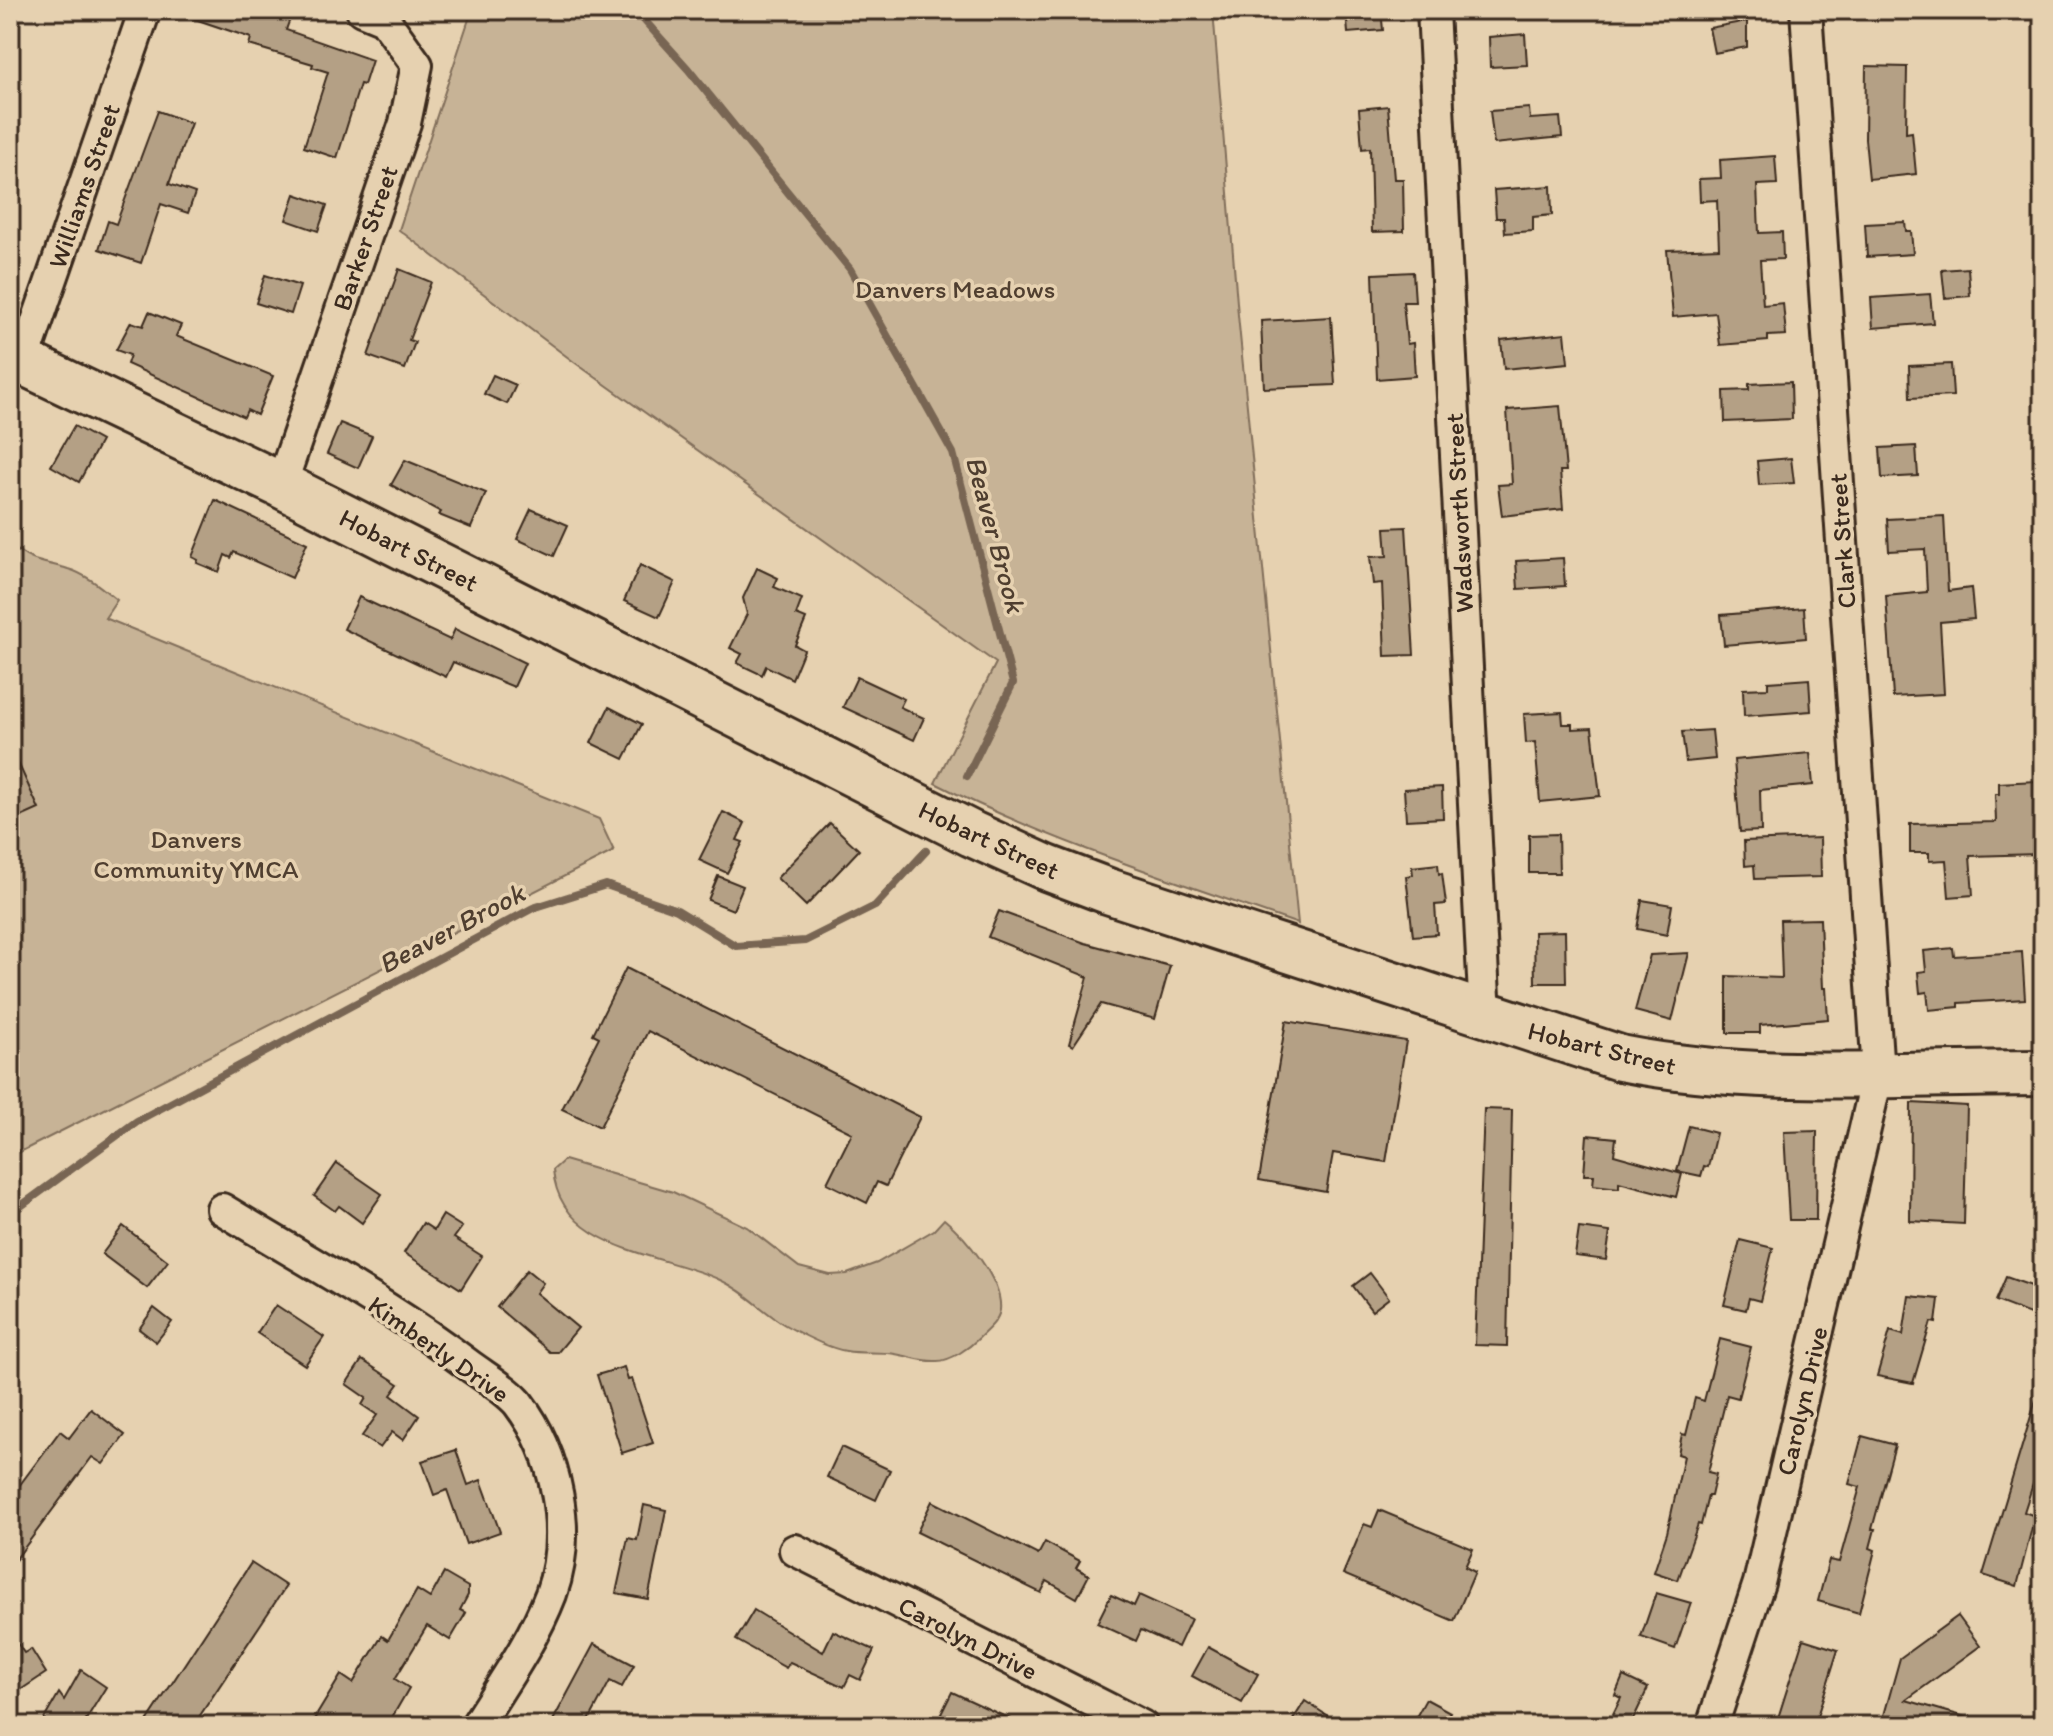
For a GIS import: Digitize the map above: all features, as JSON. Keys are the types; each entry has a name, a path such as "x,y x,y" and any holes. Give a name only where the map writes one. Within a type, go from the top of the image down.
{"main road":[{"name":"Hobart Street","path":"16,359 281,485 1011,852 1108,891 1584,1048 1654,1065 1782,1073 2043,1073"}],"street":[{"name":"Williams Street","path":"16,359 145,10"},
{"name":"Barker Street","path":"281,485 405,123 417,65 384,19 362,10"},
{"name":"Wadsworth Street","path":"1433,10 1485,1016"},
{"name":"Clark Street","path":"1806,10 1878,1073"},
{"name":"Carolyn Drive","path":"1712,1726 1759,1583 1878,1073"},
{"name":"Kimberly Drive","path":"222,1209 446,1348 516,1401 545,1446 558,1489 559,1556 552,1591 535,1631 476,1726"},
{"name":"Carolyn Drive","path":"795,1550 1142,1726"}],"green space":[{"name":"Danvers Meadows","path":"472,10 1213,10 1238,315 1298,924 1068,842 935,783 996,663 574,362 399,230"},
{"name":"Danvers Community YMCA","path":"10,544 31,559 81,574 106,591 117,600 105,618 599,819 614,851 10,1157"},
{"path":"564,1160 673,1192 747,1227 799,1267 830,1275 847,1274 877,1263 934,1230 944,1219 972,1248 989,1273 999,1298 999,1314 992,1326 970,1346 942,1360 926,1361 889,1353 852,1352 831,1347 785,1325 720,1280 618,1246 594,1234 574,1218 560,1197 553,1170"}],"building":[{"path":"181,10 271,10 291,16 286,30 372,60 364,85 360,84 337,158 304,147 328,72 312,67 313,64 249,45 251,38 180,14"},
{"path":"1346,10 1381,10 1383,30 1348,33"},
{"path":"1747,21 1747,47 1714,53 1709,28"},
{"path":"1525,34 1527,65 1490,67 1489,37"},
{"path":"1866,66 1907,67 1906,133 1912,132 1916,174 1869,179 1865,139"},
{"path":"1388,106 1394,179 1403,179 1404,231 1372,232 1370,148 1362,149 1359,109"},
{"path":"1529,108 1530,119 1560,117 1562,137 1494,144 1490,111"},
{"path":"158,111 191,123 169,184 195,193 188,213 161,204 141,263 99,249 108,221 116,224"},
{"path":"1775,156 1777,184 1757,185 1759,233 1782,232 1783,259 1760,260 1763,305 1783,303 1786,335 1768,336 1768,341 1720,345 1716,313 1673,317 1667,250 1719,248 1717,200 1700,201 1699,179 1721,178 1720,160"},
{"path":"1551,186 1552,215 1533,217 1533,231 1505,233 1504,218 1496,218 1494,190"},
{"path":"295,194 327,205 318,231 286,220"},
{"path":"1905,222 1906,231 1911,231 1913,254 1867,257 1865,224"},
{"path":"1968,268 1970,296 1945,298 1942,270"},
{"path":"399,269 431,282 409,340 415,342 405,369 368,356"},
{"path":"1413,272 1415,302 1403,302 1407,344 1413,343 1415,376 1377,379 1373,274"},
{"path":"265,275 300,286 291,314 256,303"},
{"path":"1930,294 1933,323 1873,328 1871,298"},
{"path":"149,312 181,325 176,336 273,376 257,415 247,410 244,417 127,364 130,355 116,350 131,322 143,326"},
{"path":"1331,317 1335,385 1264,388 1261,321"},
{"path":"1565,333 1568,363 1504,369 1501,340"},
{"path":"1951,364 1953,396 1910,398 1909,366"},
{"path":"493,375 516,385 507,404 484,394"},
{"path":"1791,382 1792,419 1725,422 1724,391 1749,390 1749,384"},
{"path":"1560,406 1566,471 1560,471 1563,509 1502,516 1498,485 1512,484 1507,410"},
{"path":"340,423 372,436 358,468 327,454"},
{"path":"74,426 101,441 79,482 51,466"},
{"path":"1916,446 1918,476 1882,478 1880,448"},
{"path":"1791,458 1794,483 1759,485 1757,461"},
{"path":"405,460 486,493 471,528 439,515 441,512 391,485"},
{"path":"215,500 307,543 292,578 234,552 231,558 225,555 219,572 197,563 198,560 192,557"},
{"path":"531,509 568,525 554,556 517,539"},
{"path":"1944,516 1948,591 1971,588 1974,619 1940,622 1944,694 1893,697 1886,596 1927,592 1925,549 1889,551 1887,519"},
{"path":"1406,527 1414,655 1385,656 1382,583 1373,584 1370,557 1387,556 1385,528"},
{"path":"1563,558 1565,586 1518,589 1516,561"},
{"path":"640,565 675,582 659,617 624,601"},
{"path":"757,568 778,578 774,587 802,599 796,615 806,619 795,645 804,650 792,679 766,666 762,675 737,663 742,654 730,648 747,614 743,598"},
{"path":"359,597 450,640 455,629 525,663 514,687 453,662 446,677 344,629"},
{"path":"1804,608 1806,638 1724,645 1721,615"},
{"path":"857,677 904,699 900,707 924,718 914,740 843,707"},
{"path":"1809,679 1811,711 1744,716 1743,689 1768,688 1768,682"},
{"path":"609,707 642,724 624,759 591,743"},
{"path":"1562,712 1563,724 1572,724 1572,729 1592,728 1600,796 1540,802 1535,742 1526,743 1524,714"},
{"path":"1712,730 1715,759 1686,762 1682,732"},
{"path":"10,745 39,809 10,822"},
{"path":"1810,753 1813,785 1760,790 1761,831 1740,832 1734,760"},
{"path":"2036,781 2039,854 1970,856 1973,895 1949,897 1946,860 1929,861 1929,853 1910,853 1910,824 1996,822 1995,794 1999,794 1999,783"},
{"path":"1442,787 1443,818 1406,820 1404,789"},
{"path":"723,812 745,823 737,840 743,842 727,873 699,860"},
{"path":"830,823 859,850 806,906 777,878"},
{"path":"1558,834 1559,873 1529,873 1529,835"},
{"path":"1820,838 1821,877 1755,879 1754,865 1745,866 1744,841"},
{"path":"1438,864 1446,904 1435,905 1437,934 1413,936 1406,876 1413,875 1412,867"},
{"path":"718,876 743,886 733,910 708,900"},
{"path":"1642,900 1672,905 1667,935 1637,929"},
{"path":"999,911 1085,943 1170,966 1155,1019 1101,1004 1073,1046 1069,1044 1088,977 988,937"},
{"path":"1820,919 1823,988 1826,988 1828,1019 1760,1025 1760,1033 1727,1033 1727,976 1782,978 1780,920"},
{"path":"1565,931 1566,983 1535,983 1534,932"},
{"path":"1953,948 1954,956 2022,952 2025,999 1959,1003 1959,1007 1929,1010 1927,992 1920,993 1918,972 1926,971 1924,951"},
{"path":"1689,953 1672,1021 1635,1011 1650,955"},
{"path":"626,968 920,1117 886,1186 877,1182 867,1203 827,1183 852,1133 648,1031 600,1127 562,1109 599,1037 593,1034"},
{"path":"1286,1021 1406,1041 1386,1162 1333,1153 1326,1192 1259,1180"},
{"path":"1911,1103 1967,1106 1964,1224 1910,1221"},
{"path":"1484,1109 1512,1110 1507,1346 1475,1345"},
{"path":"1689,1126 1716,1133 1708,1167 1704,1166 1701,1176 1677,1171"},
{"path":"1817,1131 1816,1220 1789,1220 1784,1132"},
{"path":"1587,1135 1616,1138 1614,1155 1682,1174 1676,1197 1619,1182 1619,1188 1593,1185 1594,1175 1584,1175"},
{"path":"337,1163 382,1194 362,1223 339,1206 335,1211 314,1196"},
{"path":"443,1215 462,1227 454,1238 482,1256 461,1289 404,1253 423,1223 434,1230"},
{"path":"123,1226 168,1261 147,1288 102,1254"},
{"path":"1579,1228 1610,1232 1606,1260 1575,1256"},
{"path":"1740,1240 1773,1248 1760,1301 1749,1298 1746,1310 1724,1305"},
{"path":"527,1270 543,1283 536,1293 578,1328 558,1352 550,1352 497,1307"},
{"path":"1370,1273 1389,1298 1372,1311 1353,1286"},
{"path":"2006,1277 2043,1290 2043,1319 1996,1301"},
{"path":"1909,1296 1939,1299 1936,1323 1931,1322 1913,1383 1877,1376 1890,1331 1903,1335"},
{"path":"276,1305 324,1337 305,1365 257,1333"},
{"path":"154,1308 172,1322 156,1342 139,1329"},
{"path":"1720,1339 1751,1347 1738,1398 1727,1395 1708,1472 1716,1474 1711,1496 1708,1496 1701,1525 1698,1524 1678,1580 1654,1572 1667,1533 1684,1456 1678,1454 1682,1434 1686,1435 1695,1398 1704,1401"},
{"path":"362,1360 399,1384 391,1395 419,1416 403,1440 392,1432 380,1448 362,1436 377,1415 362,1405 366,1398 346,1384"},
{"path":"624,1367 628,1380 632,1379 653,1443 622,1453 597,1375"},
{"path":"2038,1393 2043,1394 2043,1453 2024,1512 2035,1516 2017,1586 1983,1575"},
{"path":"91,1409 125,1435 103,1464 92,1457 10,1567 10,1498 60,1431 69,1438"},
{"path":"1862,1436 1895,1445 1872,1529 1875,1529 1870,1548 1875,1550 1859,1613 1818,1601 1829,1560 1839,1562 1860,1487 1849,1484"},
{"path":"841,1447 890,1470 876,1500 827,1477"},
{"path":"456,1450 468,1485 481,1480 500,1532 466,1544 447,1490 434,1495 422,1461"},
{"path":"932,1501 1038,1555 1045,1542 1080,1561 1076,1568 1089,1575 1077,1598 1047,1581 1041,1593 917,1532"},
{"path":"644,1505 666,1510 648,1599 616,1593 628,1538 637,1540"},
{"path":"1379,1510 1473,1549 1465,1567 1475,1572 1454,1621 1343,1574 1364,1524 1372,1527"},
{"path":"251,1563 286,1586 193,1726 144,1726"},
{"path":"444,1573 468,1587 468,1595 460,1610 466,1613 450,1640 427,1626 395,1679 409,1688 387,1726 310,1726 341,1675 353,1683 382,1636 388,1640 417,1590 430,1598"},
{"path":"1656,1593 1691,1603 1675,1649 1641,1637"},
{"path":"1111,1595 1134,1606 1139,1595 1191,1619 1178,1647 1141,1630 1136,1641 1097,1623"},
{"path":"754,1610 823,1652 833,1631 874,1650 860,1680 850,1675 844,1687 790,1662 786,1668 736,1640"},
{"path":"1958,1616 1980,1646 1906,1700 1976,1720 1975,1726 1881,1726 1900,1658"},
{"path":"10,1632 24,1653 31,1649 46,1673 10,1697"},
{"path":"1803,1639 1838,1650 1814,1726 1778,1718"},
{"path":"594,1644 634,1665 622,1687 610,1681 586,1726 550,1726"},
{"path":"1208,1647 1258,1674 1242,1703 1192,1676"},
{"path":"81,1670 106,1687 82,1726 40,1726 59,1693 64,1700"},
{"path":"1623,1676 1648,1688 1630,1726 1607,1726 1621,1698 1615,1695"},
{"path":"952,1692 1025,1726 935,1726"},
{"path":"1426,1699 1450,1712 1442,1726 1411,1726"},
{"path":"1305,1701 1343,1726 1289,1726"}],"waterway":[{"name":"Beaver Brook","path":"635,10 688,69 850,269 953,453 1013,683 967,776"},
{"name":"Beaver Brook","path":"10,1214 137,1121 533,908 606,885 677,910 736,946 805,941 875,906 926,851"}]}
